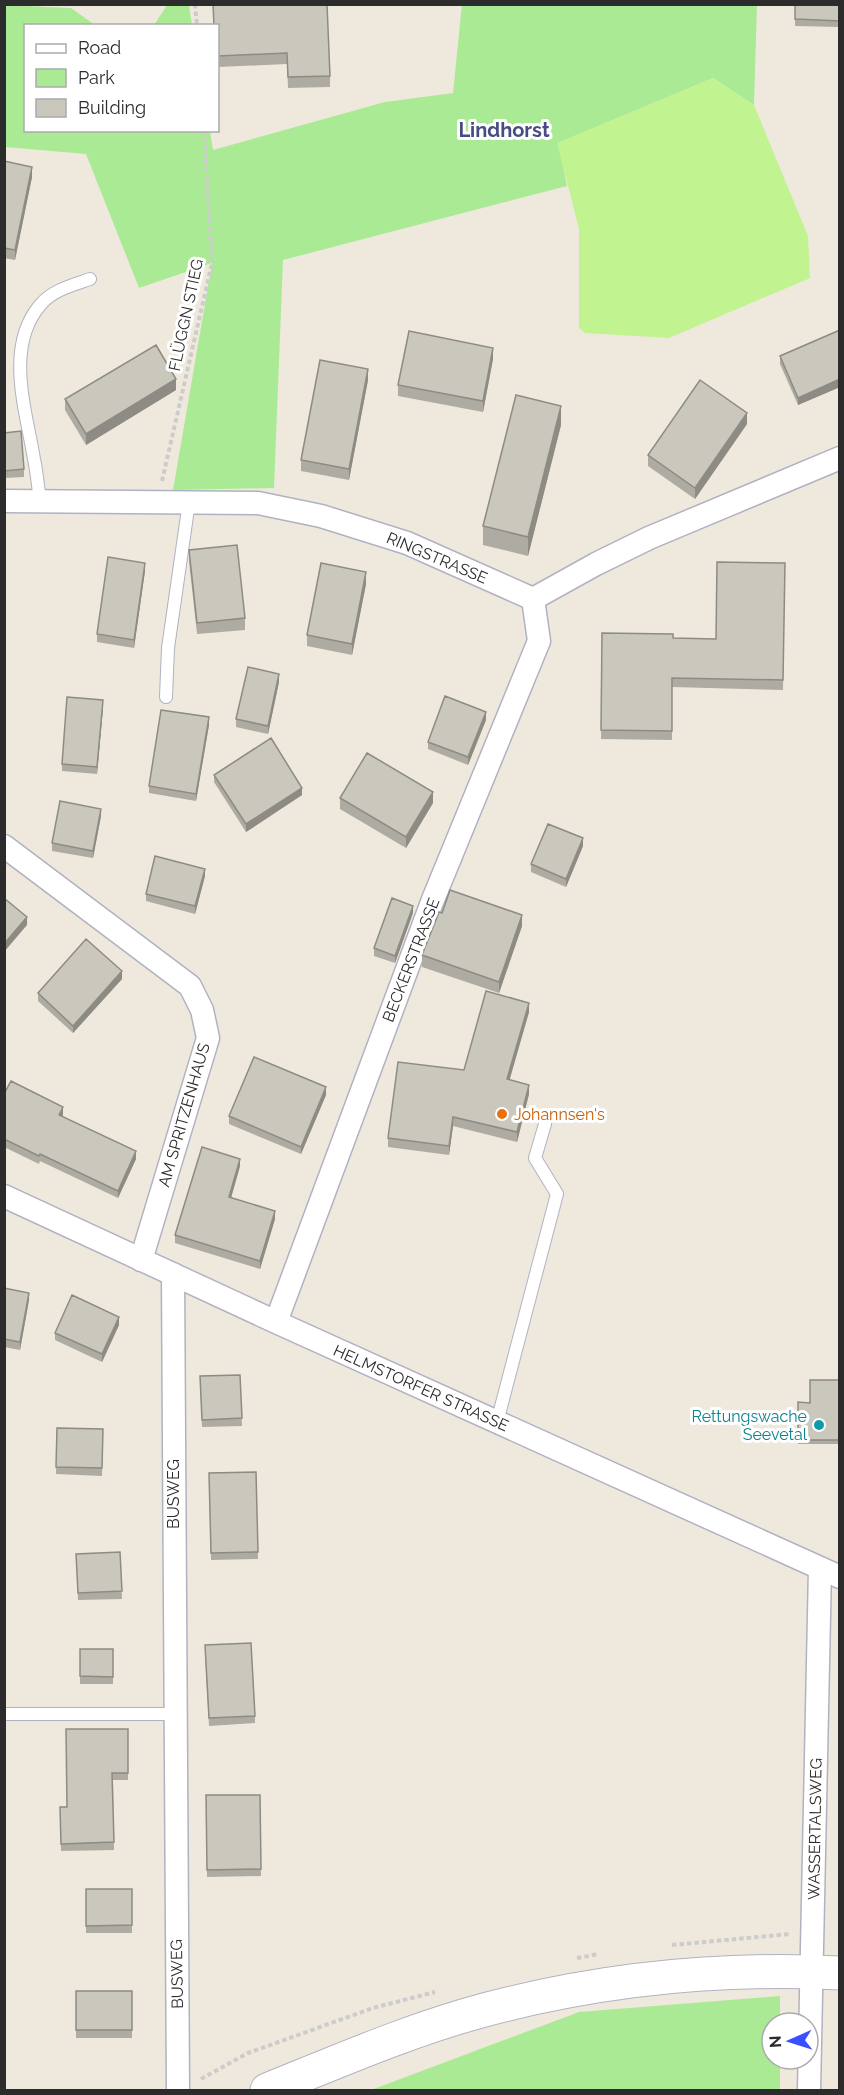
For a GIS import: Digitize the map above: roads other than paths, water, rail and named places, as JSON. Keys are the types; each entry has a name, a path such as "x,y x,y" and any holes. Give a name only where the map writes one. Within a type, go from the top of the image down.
{"main road":[{"path":"267,2091 389,2041 487,2009 595,1985 702,1973 826,1972"}],"street":[{"path":"533,599 649,538 840,459"},
{"name":"RINGSTRASSE","path":"4,501 258,503 321,516 408,543 533,599"},
{"name":"BECKERSTRASSE","path":"276,1322 432,903 539,641 533,599"},
{"name":"AM SPRITZENHAUS","path":"4,846 190,986 202,1010 208,1038 141,1260"},
{"name":"HELMSTORFER STRASSE","path":"4,1196 830,1573"},
{"name":"BUSWEG","path":"173,1274 178,2091"},
{"name":"WASSERTALSWEG","path":"809,2091 826,1972 830,1573"}],"lane":[{"path":"40,500 23,400 20,357 26,330 42,303 61,290 90,279"},
{"path":"166,697 168,648 189,502"},
{"path":"497,1422 557,1194 536,1158 545,1124"},
{"path":"4,1714 174,1714"}],"place":[{"name":"Johannsen's","path":"502,1114"},
{"name":"Rettungswache Seevetal","path":"819,1425"}],"district":[{"name":"Lindhorst","path":"504,130"}]}
